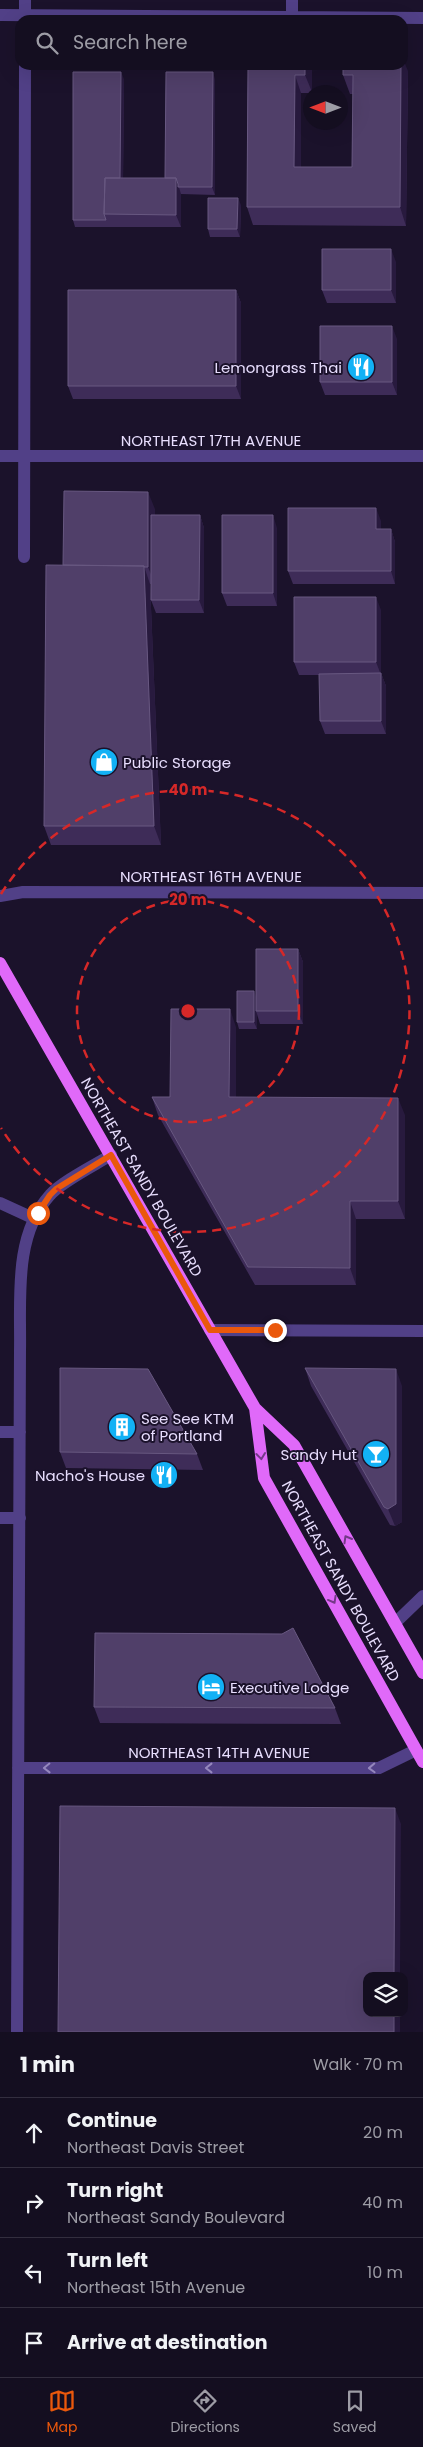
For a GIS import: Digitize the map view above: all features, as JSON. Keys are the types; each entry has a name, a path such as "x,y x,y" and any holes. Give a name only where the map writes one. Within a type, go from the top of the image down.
{"main road":[{"name":"NORTHEAST SANDY BOULEVARD","path":"0,963 255,1408 294,1445 423,1673"},
{"name":"NORTHEAST SANDY BOULEVARD","path":"255,1408 264,1478 423,1762"}],"street":[{"path":"25,0 25,15"},
{"path":"292,0 292,15"},
{"path":"0,15 15,17"},
{"path":"408,18 423,18"},
{"path":"24,557 25,70"},
{"name":"NORTHEAST 17TH AVENUE","path":"0,456 423,456"},
{"name":"NORTHEAST 16TH AVENUE","path":"0,896 23,892 423,893"},
{"path":"17,2032 20,1432 22,1271 24,1250 36,1218 50,1195 111,1155"},
{"path":"0,1204 36,1218"},
{"path":"210,1330 423,1331"},
{"path":"0,1432 20,1432"},
{"path":"0,1518 20,1518"},
{"path":"395,1623 423,1596"},
{"name":"NORTHEAST 14TH AVENUE","path":"18,1768 379,1768 416,1750"}],"building":[{"path":"248,70 305,70 305,75 295,75 294,167 352,167 353,75 343,75 343,70 401,70 400,207 247,207"},
{"path":"73,72 121,72 120,178 105,178 104,214 106,220 73,220"},
{"path":"166,72 213,72 212,187 178,187 176,178 165,178"},
{"path":"105,178 176,178 176,215 104,214"},
{"path":"208,198 238,198 237,229 208,229"},
{"path":"322,249 391,249 391,290 322,290"},
{"path":"68,290 236,290 236,386 68,386"},
{"name":"Lemongrass Thai","path":"320,326 392,326 392,382 320,382"},
{"path":"64,491 148,492 148,567 63,565"},
{"path":"288,508 376,508 376,529 391,529 391,571 288,571"},
{"path":"151,515 200,515 199,600 151,600"},
{"path":"222,515 273,515 273,593 222,593"},
{"name":"Public Storage","path":"46,565 144,566 154,826 44,826"},
{"path":"294,597 376,597 376,662 294,662"},
{"path":"381,673 381,721 320,721 319,674"},
{"path":"256,949 298,949 298,1011 256,1011"},
{"path":"237,991 254,991 254,1022 237,1022"},
{"path":"171,1009 230,1009 229,1097 398,1098 398,1201 350,1201 350,1268 248,1267 152,1097 170,1097"},
{"name":"See See KTM of Portland","path":"60,1368 148,1369 197,1454 60,1452"},
{"name":"Sandy Hut","path":"305,1368 396,1369 396,1504 388,1509 384,1507"},
{"name":"Executive Lodge","path":"293,1628 335,1708 94,1707 95,1633 282,1634"},
{"path":"60,1806 395,1808 394,1972 363,1972 363,2017 394,2017 394,2032 58,2032"}],"place":[{"name":"Lemongrass Thai","path":"361,367"},
{"name":"Public Storage","path":"104,762"},
{"name":"See See KTM of Portland","path":"122,1427"},
{"name":"Sandy Hut","path":"376,1454"},
{"name":"Nacho's House","path":"164,1475"},
{"name":"Executive Lodge","path":"211,1687"}],"route":[{"path":"38,1213 56,1189 111,1155 210,1330 275,1330"}]}
